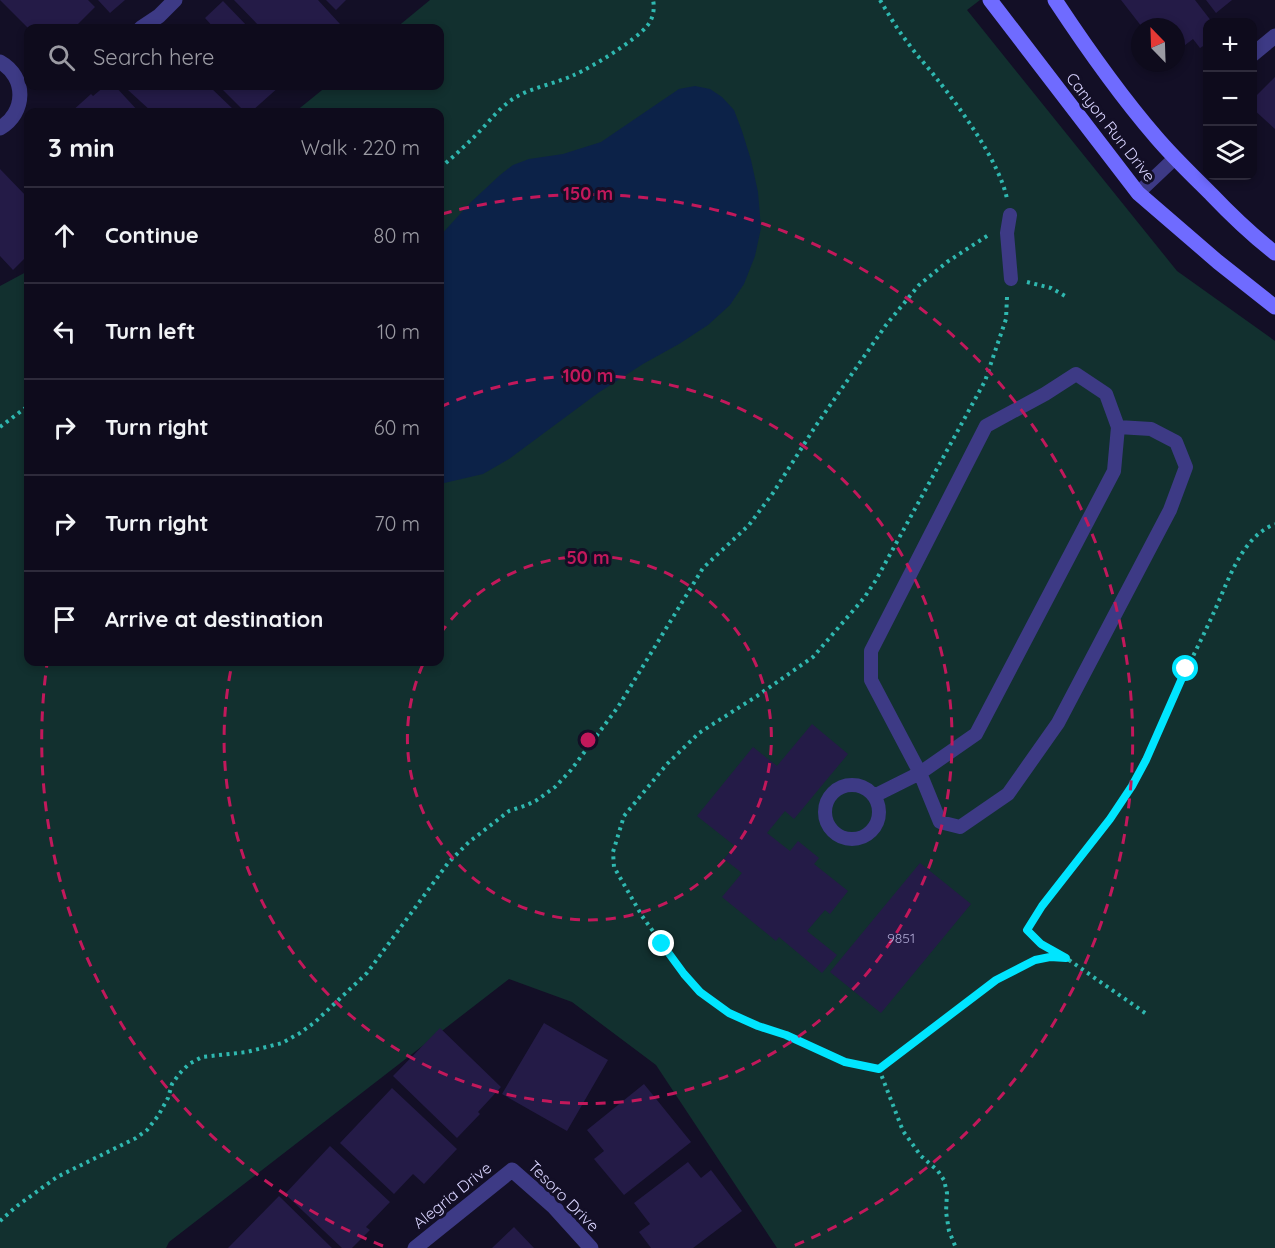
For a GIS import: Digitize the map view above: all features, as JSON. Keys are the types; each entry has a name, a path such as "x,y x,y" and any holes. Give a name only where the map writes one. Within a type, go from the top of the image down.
{"street":[{"path":"147,24 175,0"},
{"name":"Canyon Run Drive","path":"990,0 1138,193 1218,262 1275,307"},
{"name":"Canyon Run Drive","path":"1055,0 1124,98 1175,158 1252,235 1275,254"},
{"path":"1257,51 1275,36"},
{"path":"0,62 24,86"},
{"path":"0,128 7,124 18,110 24,90"},
{"name":"Alegria Drive","path":"415,1248 512,1170"},
{"name":"Tesoro Drive","path":"512,1170 553,1206 591,1248"}],"lane":[{"path":"1138,193 1175,158"},
{"path":"1010,215 1007,233 1011,279"},
{"path":"874,796 920,773 976,734 1114,471 1118,427 1106,394 1076,374 1045,394 986,426 871,651 871,680 920,773 940,822 960,827 1008,794 1058,723 1170,510 1186,467 1176,442 1151,429 1118,427"}],"path":[{"path":"444,164 518,96 594,65 632,39 647,27 653,16 653,0"},
{"path":"0,1221 16,1206 57,1177 136,1138 147,1130 168,1098 172,1084 189,1064 202,1057 247,1052 282,1042 315,1022 368,973 448,863 469,842 509,811 527,805 555,787 584,754 618,707 703,568 749,525 773,493 885,325 919,285 947,262 997,230 1010,215 1005,190 989,154 945,89 909,45 880,0"},
{"path":"1065,296 1051,288 1011,279 1006,319 985,381 864,598 813,657 699,734 667,764 624,816 613,852 614,867 642,916 700,992 729,1013 786,1035 845,1062 879,1069 996,980 1035,960 1050,957 1066,958"},
{"path":"0,427 24,409"},
{"path":"1148,1015 1066,958 1041,944 1027,930 1042,906 1110,819 1132,786 1232,572 1254,538 1264,529 1275,524"},
{"path":"879,1069 903,1131 921,1156 938,1171 944,1180 949,1231 956,1248"}],"green space":[{"path":"430,0 980,0 967,10 1177,271 1275,341 1275,1248 777,1248 656,1065 572,1002 509,979 169,1242 166,1248 0,1248 0,286 24,273 24,666 444,666 444,108 300,108 322,90 444,90 444,24 401,24"}],"water":[{"path":"695,86 710,89 722,97 734,110 742,131 758,192 761,228 755,256 744,284 730,305 708,325 598,393 509,459 483,474 444,483 444,232 470,203 513,165 529,159 563,154 601,142 679,89"}],"building":[{"path":"0,0 88,0 95,7 78,24 24,24"},
{"path":"98,0 125,0 110,13"},
{"path":"234,0 318,0 340,24 257,24"},
{"path":"326,0 346,0 336,10"},
{"path":"1121,0 1195,0 1209,18 1203,18 1203,46 1200,48 1193,39 1185,45 1185,18 1135,18"},
{"path":"1206,0 1232,0 1216,13"},
{"path":"223,1 245,24 210,24 205,18"},
{"path":"1275,77 1275,129 1257,113 1257,95"},
{"path":"100,90 119,90 135,108 75,108 91,94 93,96"},
{"path":"128,90 213,90 232,108 148,108"},
{"path":"223,90 276,90 255,108 241,108"},
{"path":"0,169 24,194 24,259 13,270 0,256"},
{"path":"812,724 848,754 794,819 785,811 767,833 790,851 798,841 819,858 814,864 848,891 830,914 825,910 807,931 837,955 822,973 779,937 776,941 722,897 742,873 724,859 735,846 697,816 753,747 777,766"},
{"path":"920,863 971,904 881,1013 830,972"},
{"path":"544,1023 608,1060 567,1131 502,1094"},
{"path":"440,1028 501,1087 457,1138 393,1076"},
{"path":"644,1084 691,1142 624,1195 594,1159 604,1151 587,1130"},
{"path":"392,1088 457,1149 424,1184 413,1174 394,1194 340,1143"},
{"path":"330,1146 390,1202 366,1227 370,1230 352,1248 342,1248 285,1194"},
{"path":"688,1162 701,1178 711,1170 742,1211 693,1248 651,1248 639,1232 650,1224 634,1203"},
{"path":"279,1196 332,1248 228,1248"},
{"path":"514,1227 534,1248 492,1248"}],"route":[{"path":"662,944 700,992 729,1013 786,1035 845,1062 879,1069 996,980 1035,960 1050,957 1066,958 1041,944 1027,930 1042,906 1110,819 1132,786 1146,760 1186,669"}]}
